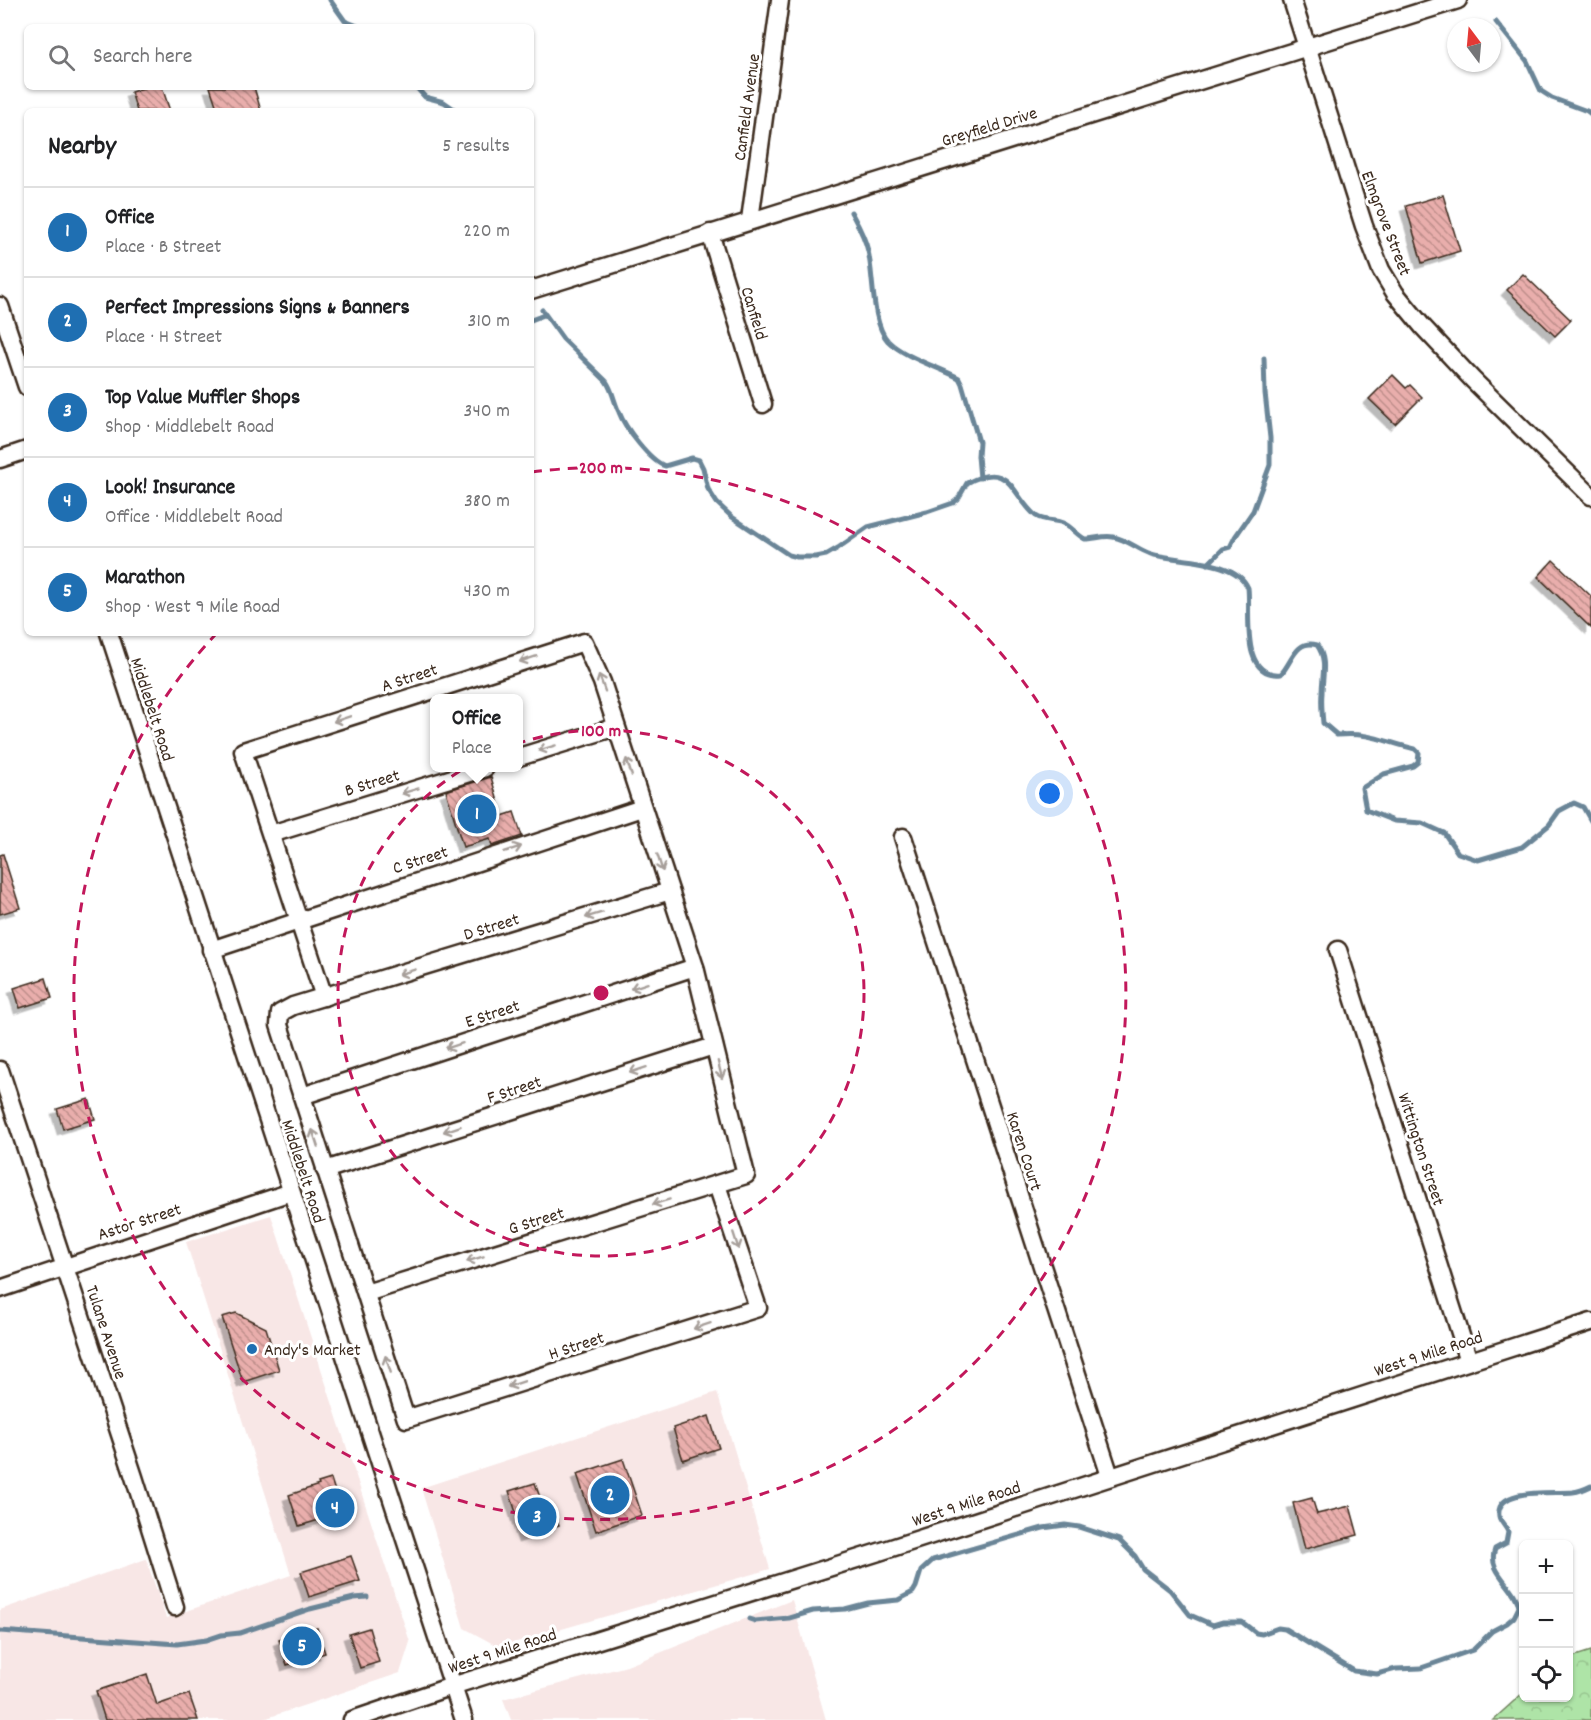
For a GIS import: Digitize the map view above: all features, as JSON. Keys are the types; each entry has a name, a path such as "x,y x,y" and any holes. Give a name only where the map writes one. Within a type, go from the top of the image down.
{"street":[{"name":"Canfield Avenue","path":"750,220 780,0"},
{"name":"Elmgrove Street","path":"1292,0 1364,226 1382,270 1395,293 1423,327 1473,380 1591,496"},
{"name":"Greyfield Drive","path":"534,289 1458,0"},
{"name":"Canfield","path":"710,233 763,404"},
{"path":"0,306 24,378"},
{"path":"0,459 24,451"},
{"name":"Middlebelt Road","path":"110,636 464,1720"},
{"name":"A Street","path":"324,998 243,751 584,642 602,682 616,727"},
{"path":"523,756 616,727 695,967 714,1046"},
{"name":"B Street","path":"271,834 472,772"},
{"name":"C Street","path":"211,950 298,919 642,808"},
{"name":"Karen Court","path":"903,837 1110,1476"},
{"name":"D Street","path":"302,1096 279,1025 280,1014 293,1006 670,891"},
{"name":"Wittington Street","path":"1338,950 1469,1360"},
{"name":"E Street","path":"302,1096 695,967"},
{"name":"F Street","path":"326,1170 714,1046"},
{"name":"G Street","path":"366,1293 746,1175 714,1046"},
{"name":"Tulane Avenue","path":"0,1071 175,1607"},
{"path":"302,1096 366,1293"},
{"name":"H Street","path":"366,1293 406,1419 758,1308 717,1185"},
{"name":"Astor Street","path":"0,1289 291,1192"},
{"name":"West 9 Mile Road","path":"352,1720 1591,1322"}],"shaded area":[{"path":"271,1215 410,1642 400,1673 261,1720 0,1720 0,1610 146,1559 166,1618 291,1575 186,1242"},
{"path":"717,1392 770,1569 499,1647 464,1628 421,1488"},
{"path":"792,1600 826,1720 511,1720 503,1699 627,1666"}],"green space":[{"path":"1591,1651 1591,1720 1493,1720 1519,1697 1519,1702 1573,1702 1573,1657"}],"building":[{"path":"163,90 169,108 136,108 131,92"},
{"path":"211,90 255,90 260,108 217,108"},
{"path":"1443,195 1460,251 1422,263 1406,206"},
{"path":"1523,274 1571,320 1555,336 1507,290"},
{"path":"1393,375 1406,388 1410,385 1422,397 1395,424 1369,399"},
{"path":"1553,560 1591,596 1591,628 1538,577"},
{"path":"491,777 502,816 514,812 522,836 492,846 490,839 463,847 446,791"},
{"path":"3,854 20,908 0,914 0,855"},
{"path":"46,978 52,998 20,1008 14,988"},
{"path":"89,1099 95,1119 63,1129 57,1109"},
{"name":"Andy's Market","path":"236,1313 266,1328 279,1370 243,1382 222,1317"},
{"path":"709,1416 719,1448 683,1460 673,1428"},
{"path":"623,1459 642,1515 596,1531 577,1474"},
{"path":"331,1479 342,1513 299,1526 289,1495"},
{"path":"535,1483 544,1509 552,1506 559,1525 524,1537 509,1491"},
{"path":"1312,1498 1317,1514 1350,1506 1358,1535 1305,1549 1293,1503"},
{"path":"351,1556 360,1581 309,1597 301,1572"},
{"path":"317,1628 325,1653 287,1665 279,1640"},
{"path":"369,1628 379,1662 360,1668 349,1634"},
{"path":"147,1674 157,1705 189,1694 198,1720 105,1720 96,1691"}],"waterway":[{"path":"330,0 345,21 352,24"},
{"path":"1501,28 1527,61 1541,91 1591,114"},
{"path":"419,90 425,97 444,102 453,108"},
{"path":"851,212 867,246 876,311 888,341 903,352 959,378 962,384 979,442 980,478"},
{"path":"542,310 563,339 606,381 622,419 632,435 652,458 665,466 692,458 699,460 708,489 717,503 732,517 789,555 797,557 826,555 868,527 953,503 958,499 967,483 993,475 1002,477 1036,516 1063,523 1085,539 1106,536 1118,538 1151,554 1219,566 1241,578 1248,588 1250,642 1253,655 1259,666 1268,672 1281,674 1299,649 1304,645 1317,645 1324,668 1323,723 1337,735 1368,736 1415,749 1419,753 1418,762 1413,766 1384,774 1362,788 1366,810 1394,821 1422,823 1444,833 1458,853 1478,860 1522,847 1549,825 1559,811 1574,803 1583,807 1591,821"},
{"path":"534,319 544,315"},
{"path":"1208,564 1223,549 1230,547 1253,511 1270,465 1264,358"},
{"path":"749,1619 755,1621 789,1618 813,1611 845,1609 868,1603 898,1600 913,1592 921,1571 933,1560 1043,1528 1065,1525 1079,1527 1119,1540 1135,1556 1143,1569 1170,1590 1190,1615 1213,1625 1223,1622 1242,1622 1256,1633 1262,1634 1278,1628 1285,1629 1354,1671 1377,1674 1396,1669 1421,1668 1473,1650 1492,1631 1514,1617 1519,1607 1513,1592 1498,1572 1493,1557 1495,1549 1506,1543 1508,1532 1499,1516 1500,1506 1506,1500 1516,1496 1573,1492 1591,1486"},
{"path":"0,1631 177,1644 240,1633 310,1609 367,1597"}],"place":[{"name":"Office","path":"477,814"},
{"name":"Andy's Market","path":"252,1349"},
{"name":"Perfect Impressions Signs & Banners","path":"610,1495"},
{"name":"Look! Insurance","path":"335,1508"},
{"name":"Top Value Muffler Shops","path":"537,1517"},
{"name":"Marathon","path":"302,1646"}]}
